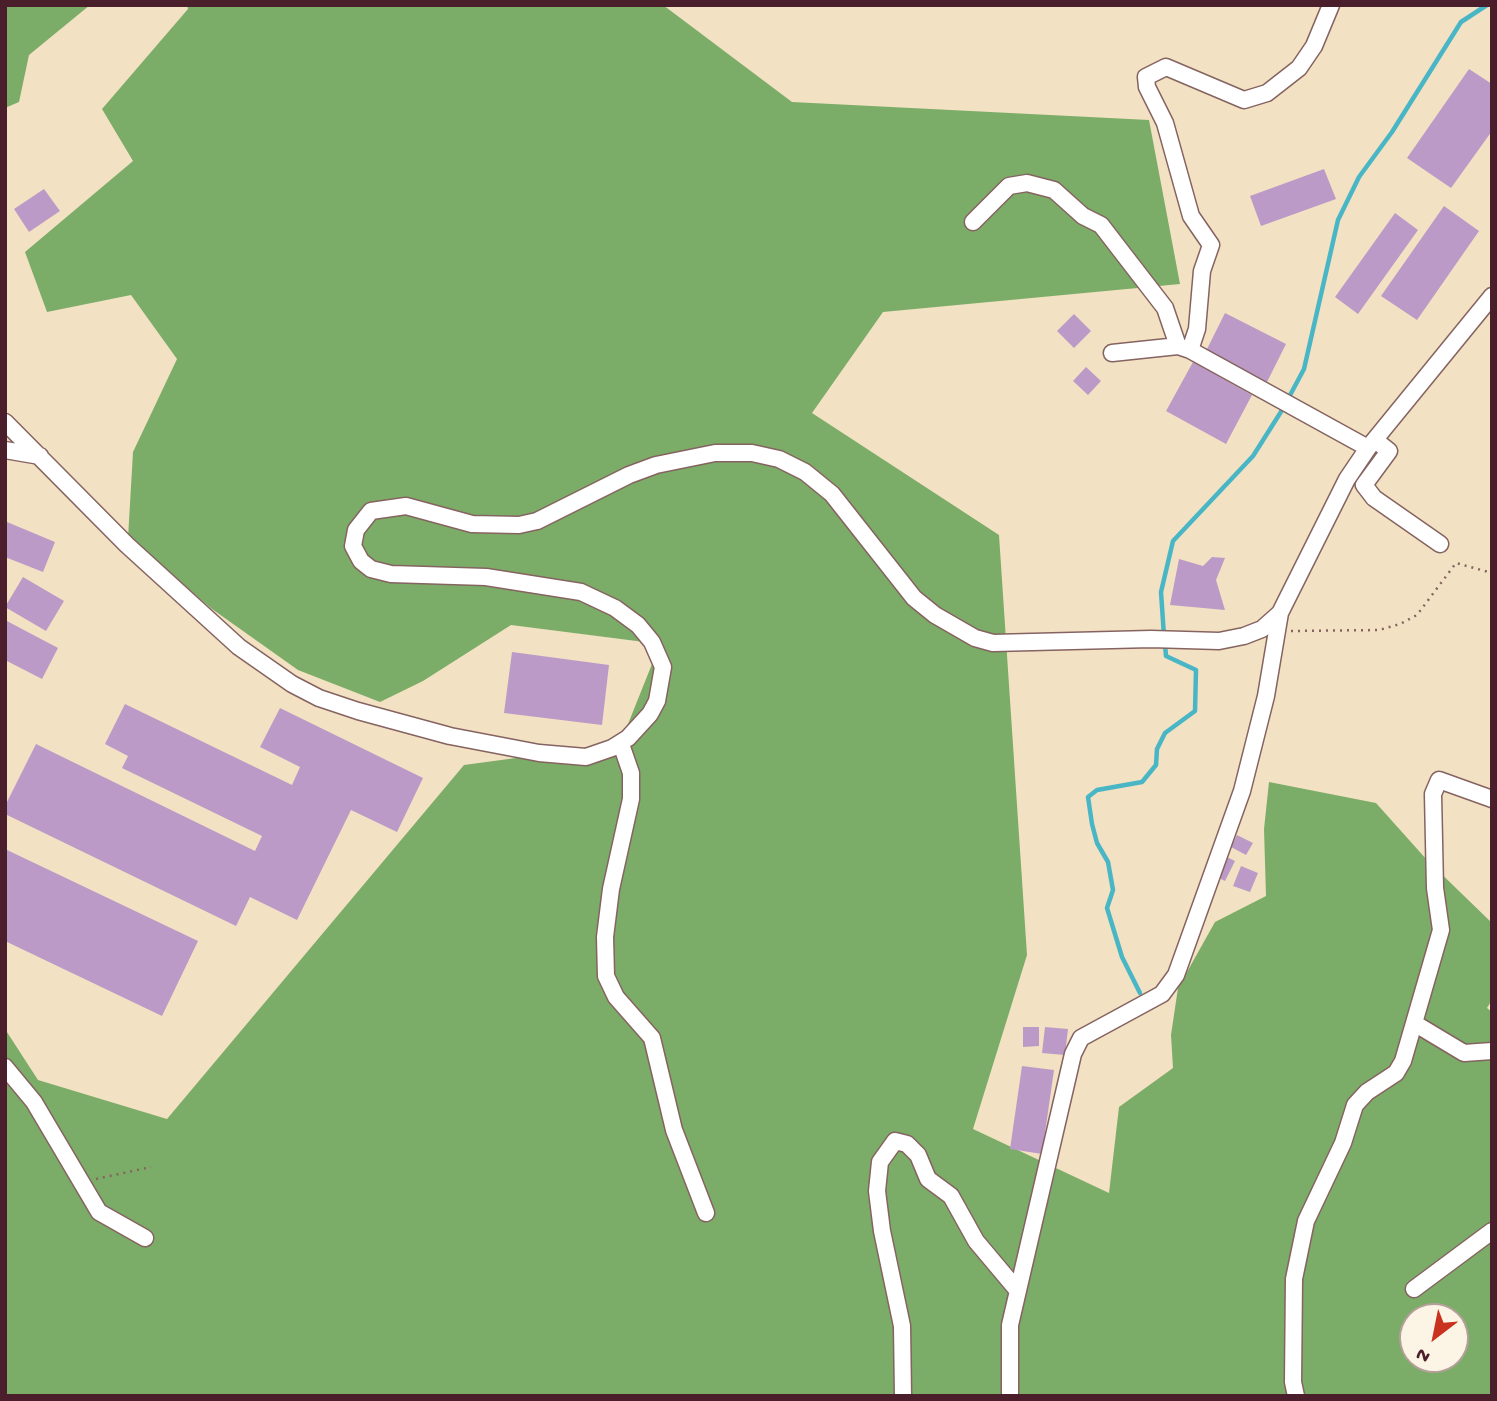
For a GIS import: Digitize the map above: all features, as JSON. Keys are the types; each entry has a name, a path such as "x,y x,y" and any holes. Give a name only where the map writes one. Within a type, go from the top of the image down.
{"street":[{"path":"1184,348 1197,330 1202,271 1211,245 1191,216 1166,123 1147,87 1146,77 1166,67 1244,100 1267,93 1299,68 1314,46 1331,5"},
{"path":"973,222 1009,186 1027,183 1054,190 1083,216 1101,225 1165,308 1184,348"},
{"path":"1010,1396 1009,1336 1073,1054 1081,1038 1162,994 1176,975 1242,791 1266,696 1280,613 1347,479 1371,444 1492,296"},
{"path":"1112,353 1184,348 1389,451 1364,485 1374,498 1440,544"},
{"path":"5,422 127,545 239,647 319,698 450,736 540,753 586,757 621,744 650,714 662,683 663,667 652,642 638,625 615,608 581,592 486,577 391,574 372,569 361,561 353,546 356,530 371,511 406,506 472,524 519,525 537,522 629,475 656,465 715,453 752,453 779,459 804,472 832,494 914,598 935,615 975,638 993,643 1219,640 1244,636 1262,629 1280,613"},
{"path":"5,450 40,456"},
{"path":"621,744 631,773 631,799 611,889 606,937 607,976 616,997 652,1038 674,1130 706,1213"},
{"path":"1296,1396 1293,1382 1294,1279 1306,1220 1343,1143 1355,1105 1367,1092 1396,1073 1414,1023 1441,930 1435,888 1433,794 1439,780 1492,799"},
{"path":"1414,1023 1464,1053 1492,1051"},
{"path":"5,1067 34,1102 99,1212 145,1238"},
{"path":"903,1396 902,1326 882,1231 877,1191 880,1162 895,1141 907,1144 918,1155 928,1179 951,1196 976,1241 1018,1291"},
{"path":"1414,1289 1492,1231"}],"path":[{"path":"1278,632 1379,630 1417,615 1456,563 1492,573"},
{"path":"82,1185 105,1175 151,1167"}],"green space":[{"path":"5,5 90,5 29,55 19,102 5,108"},
{"path":"187,5 663,5 792,102 1149,120 1180,284 883,312 812,413 999,535 1027,955 973,1129 1109,1193 1119,1107 1173,1068 1171,1035 1178,988 1215,922 1266,896 1264,829 1269,782 1376,803 1427,860 1492,923 1492,1000 1487,1008 1492,1012 1492,1396 5,1396 5,1029 38,1080 167,1119 464,765 620,744 660,644 511,625 423,681 380,702 298,670 212,609 128,538 133,452 177,359 131,295 47,312 25,252 133,161 102,109 188,9"}],"building":[{"path":"1469,69 1492,84 1492,131 1451,188 1407,158"},
{"path":"1324,169 1336,199 1261,226 1250,196"},
{"path":"44,189 60,211 29,232 14,209"},
{"path":"1444,206 1479,231 1417,320 1381,296"},
{"path":"1395,213 1418,230 1358,314 1335,297"},
{"path":"1225,313 1286,344 1266,384 1205,353"},
{"path":"1074,314 1091,331 1074,348 1057,331"},
{"path":"1193,362 1252,395 1226,444 1166,411"},
{"path":"1086,367 1101,381 1088,395 1073,381"},
{"path":"7,522 55,542 43,572 5,557"},
{"path":"1212,557 1225,558 1216,580 1225,610 1170,605 1179,559 1203,566"},
{"path":"23,577 64,601 46,631 5,607"},
{"path":"5,620 58,648 42,679 5,660"},
{"path":"512,652 609,665 602,725 504,713"},
{"path":"125,704 292,785 300,767 260,747 280,708 423,778 397,832 351,810 297,920 250,897 236,926 5,814 5,806 36,744 255,851 262,836 122,768 128,756 105,744"},
{"path":"1237,835 1253,843 1246,855 1231,847"},
{"path":"5,849 198,941 162,1016 5,941"},
{"path":"1223,855 1235,861 1225,881 1213,875"},
{"path":"1241,866 1258,873 1250,892 1233,886"},
{"path":"1023,1027 1039,1027 1039,1046 1023,1047"},
{"path":"1045,1027 1068,1029 1065,1055 1042,1053"},
{"path":"1022,1066 1054,1070 1042,1154 1010,1149"}],"waterway":[{"path":"1288,399 1304,369 1338,220 1359,177 1392,132 1461,22 1487,5"},
{"path":"1164,636 1161,592 1173,541 1253,456 1284,407"},
{"path":"1140,993 1122,957 1107,908 1113,890 1108,862 1097,843 1088,797 1097,790 1142,782 1156,765 1157,749 1165,733 1195,711 1196,670 1166,656 1165,644"}]}
